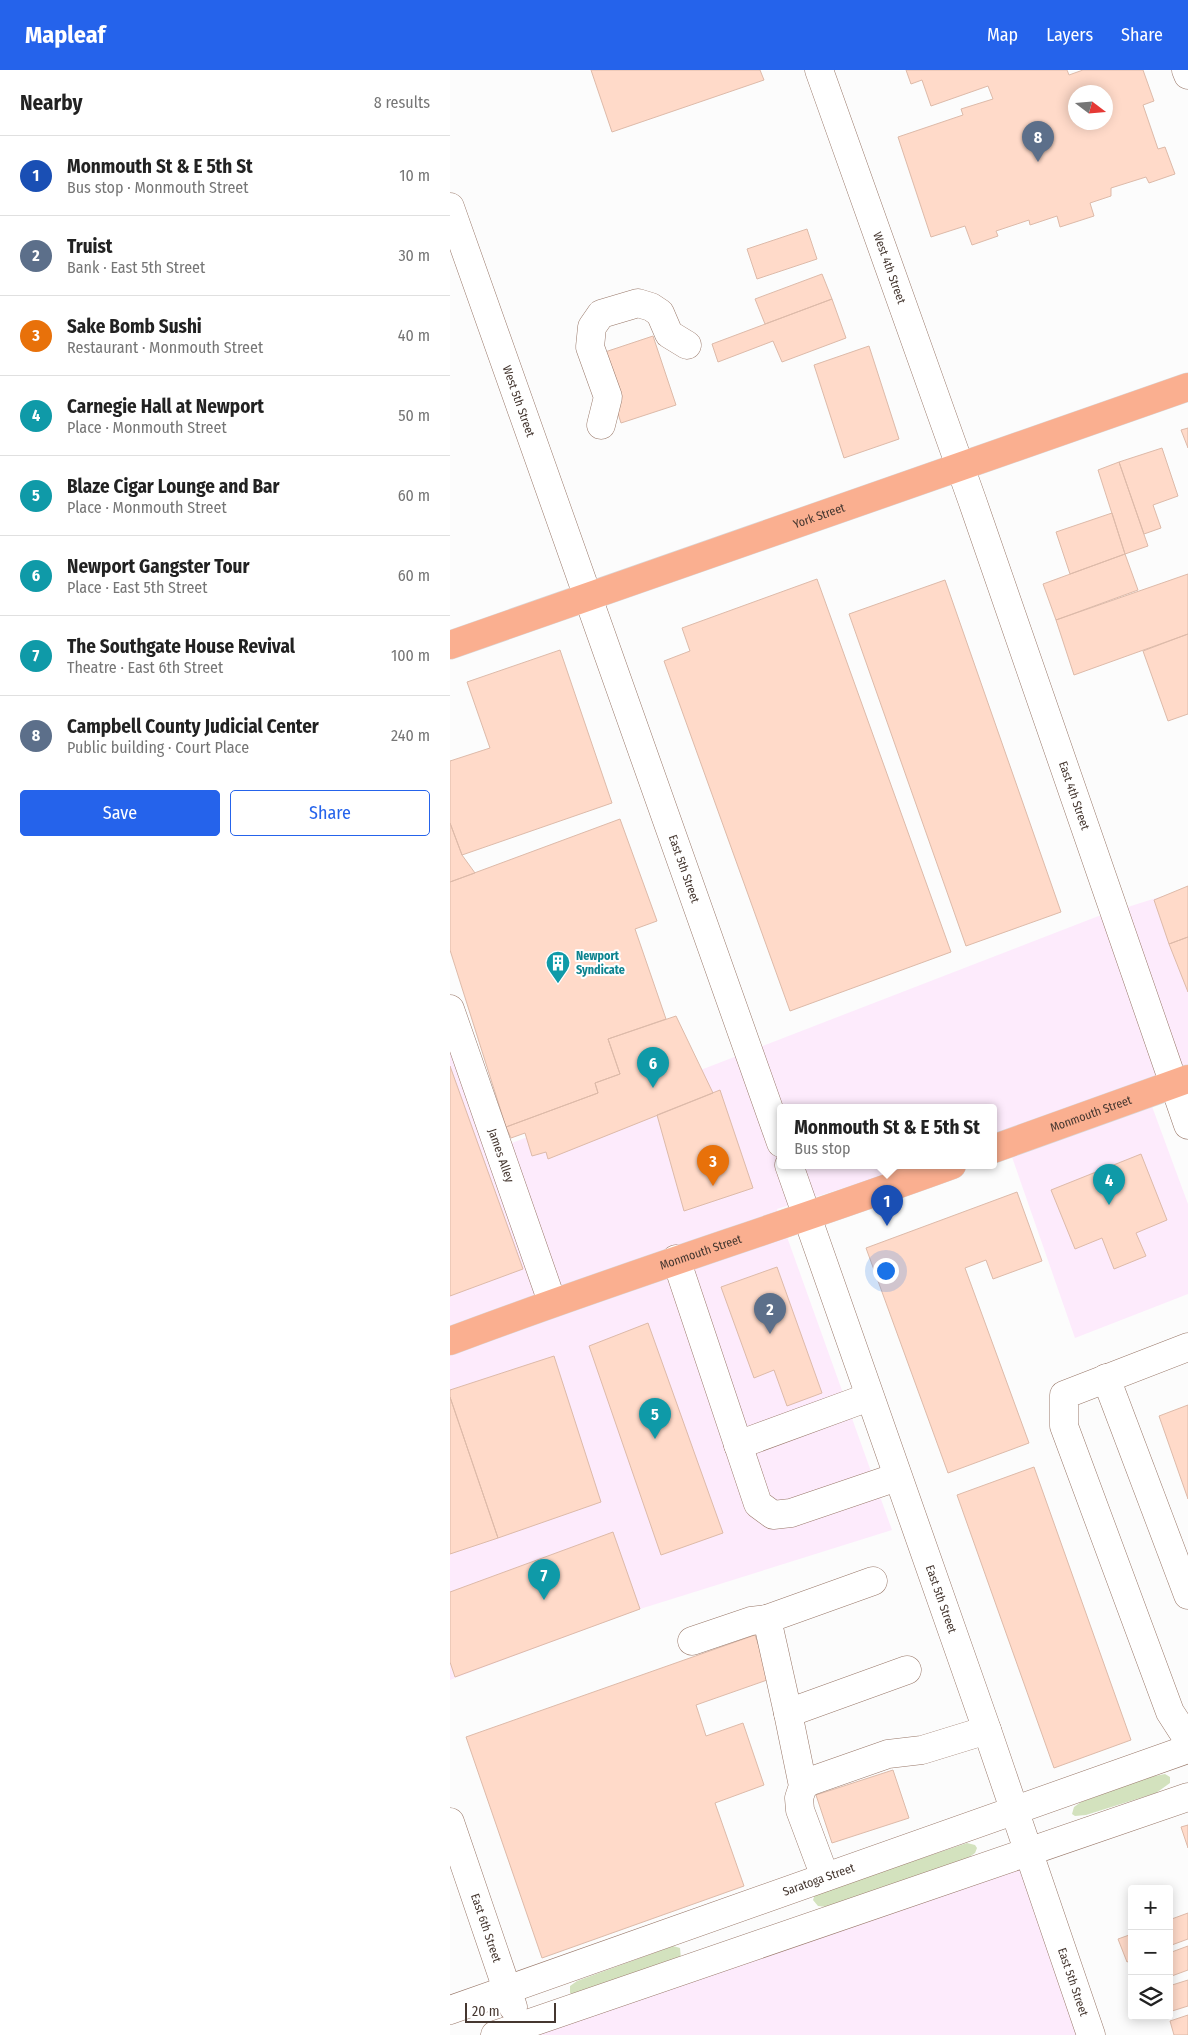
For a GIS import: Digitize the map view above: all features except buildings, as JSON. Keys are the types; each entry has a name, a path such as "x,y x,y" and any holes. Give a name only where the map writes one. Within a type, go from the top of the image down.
{"main road":[{"name":"York Street","path":"450,645 1188,387"},
{"name":"Monmouth Street","path":"997,1148 1181,1082"},
{"name":"Monmouth Street","path":"450,1341 552,1302 806,1217 941,1169"}],"street":[{"name":"West 4th Street","path":"819,70 959,466"},
{"path":"1186,70 1188,75"},
{"name":"West 5th Street","path":"450,208 589,596"},
{"path":"601,425 608,397 590,347 592,326 601,314 638,303 650,306 660,313 669,334 687,345"},
{"name":"East 4th Street","path":"959,466 1181,1082 1188,1125"},
{"name":"East 5th Street","path":"589,596 777,1132"},
{"name":"James Alley","path":"450,1009 552,1302"},
{"name":"East 5th Street","path":"790,1169 987,1730 1091,2035"},
{"path":"676,1260 758,1504 773,1514 791,1513 897,1477"},
{"path":"1188,1347 1064,1395 1064,1426 1170,1712 1188,1740"},
{"path":"1106,1378 1188,1595"},
{"path":"738,1445 869,1397"},
{"path":"692,1641 750,1621 767,1620 873,1581"},
{"path":"767,1620 803,1786 799,1798 800,1810 825,1877"},
{"path":"788,1713 907,1670"},
{"path":"803,1786 811,1781 888,1754 922,1750 987,1730"},
{"name":"Saratoga Street","path":"450,2010 1188,1749"},
{"path":"512,2032 1188,1797"},
{"name":"East 6th Street","path":"452,1833 507,1990 512,2032"}],"shaded area":[{"path":"1188,888 1188,1066 1143,1082 1188,1204 1188,1294 1075,1338 1005,1137 997,1140 997,1104 777,1104 777,1169 904,1169 777,1209 892,1530 640,1609 450,1680 450,1009 499,1148 1096,917"},
{"path":"1027,1852 1091,2035 523,2035"}],"green space":[{"path":"1165,1774 1170,1777 1170,1783 1156,1793 1086,1815 1075,1816 1072,1814 1074,1807 1081,1802 1150,1777"},
{"path":"967,1843 975,1845 977,1848 975,1853 968,1858 827,1907 818,1906 813,1900 815,1894"},
{"path":"673,1946 680,1948 681,1959 573,1995 570,1993 570,1986 577,1981"}],"place":[{"name":"Campbell County Judicial Center","path":"1038,162"},
{"name":"Newport Syndicate","path":"558,984"},
{"name":"Newport Gangster Tour","path":"653,1088"},
{"name":"Sake Bomb Sushi","path":"713,1186"},
{"name":"Carnegie Hall at Newport","path":"1109,1205"},
{"name":"Monmouth St & E 5th St","path":"887,1226"},
{"name":"Truist","path":"770,1334"},
{"name":"Blaze Cigar Lounge and Bar","path":"655,1439"},
{"name":"The Southgate House Revival","path":"544,1600"}]}
